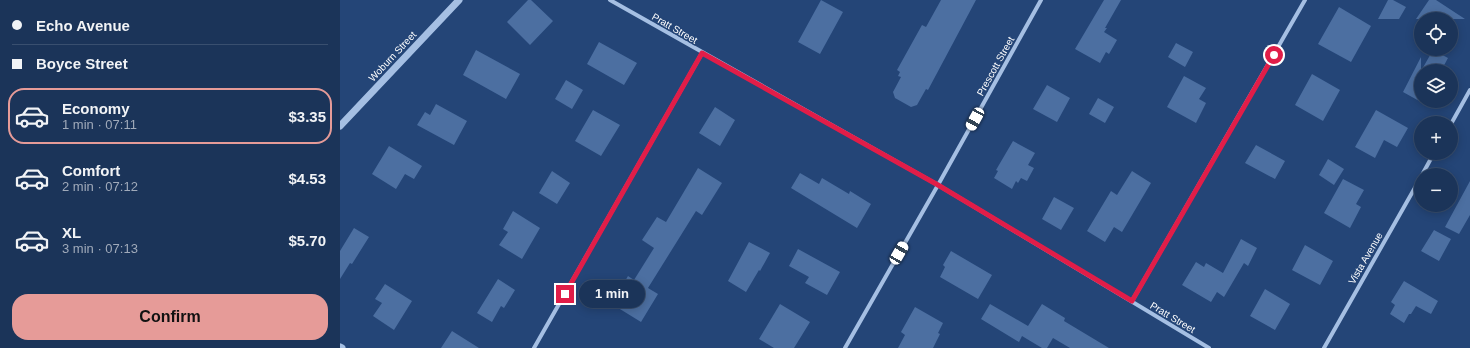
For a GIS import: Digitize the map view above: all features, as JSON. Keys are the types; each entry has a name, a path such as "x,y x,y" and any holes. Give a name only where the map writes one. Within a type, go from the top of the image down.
{"street":[{"name":"Woburn Street","path":"340,126 460,0"},
{"name":"Pratt Street","path":"610,0 938,185 1209,348"},
{"name":"Prescott Street","path":"845,348 1041,0"},
{"path":"1132,301 1305,0"},
{"path":"534,348 702,53"},
{"path":"1455,116 1470,90"},
{"name":"Vista Avenue","path":"1324,348 1414,188"}],"building":[{"path":"528,0 531,0 553,21 530,45 507,22"},
{"path":"821,0 843,12 820,54 798,42"},
{"path":"941,0 976,0 928,90 926,89 917,105 911,107 895,98 893,92 901,77 898,76 900,72 897,70 922,25 926,27"},
{"path":"1104,0 1121,0 1104,32 1117,40 1109,54 1106,52 1100,63 1075,49"},
{"path":"1388,0 1393,0 1406,7 1399,19 1378,19"},
{"path":"1429,0 1436,0 1454,12 1421,12"},
{"path":"1339,7 1371,26 1351,62 1318,44"},
{"path":"1458,14 1465,19 1458,19"},
{"path":"599,42 637,63 624,85 587,64"},
{"path":"1176,43 1193,52 1185,67 1168,57"},
{"path":"476,50 520,74 506,99 463,75"},
{"path":"1430,56 1444,56 1448,58 1445,64 1425,64"},
{"path":"1421,57 1421,64 1417,64"},
{"path":"1414,71 1414,98 1403,92"},
{"path":"1312,74 1340,90 1323,121 1295,105"},
{"path":"1184,76 1206,88 1199,99 1206,103 1196,123 1167,107"},
{"path":"566,80 583,90 572,109 555,99"},
{"path":"1047,85 1070,98 1057,122 1033,109"},
{"path":"1098,98 1114,107 1105,123 1089,114"},
{"path":"436,104 467,121 454,145 417,125 425,112 430,115"},
{"path":"715,107 735,120 720,146 699,133"},
{"path":"593,110 620,125 601,156 575,141"},
{"path":"1376,110 1408,128 1397,147 1384,140 1375,158 1355,147"},
{"path":"1013,141 1035,153 1028,165 1034,168 1027,181 1021,178 1018,183 1016,181 1012,189 994,178 998,171 996,170"},
{"path":"1256,145 1285,161 1275,179 1245,163"},
{"path":"389,146 422,166 414,179 405,174 396,189 372,174"},
{"path":"1328,159 1344,169 1334,185 1319,175"},
{"path":"698,168 722,183 702,215 696,211 648,288 658,294 641,322 615,306 619,299 616,297 628,276 634,280 654,248 642,240 657,217 666,222"},
{"path":"552,171 570,183 557,204 539,193"},
{"path":"1132,171 1151,183 1122,232 1114,227 1105,242 1087,231 1111,191 1117,195"},
{"path":"800,173 819,184 822,178 849,194 850,191 871,204 857,228 791,188"},
{"path":"1343,179 1364,190 1356,204 1361,207 1350,228 1324,213"},
{"path":"1470,181 1470,215 1459,234 1445,227 1453,212 1458,212 1458,203"},
{"path":"1054,197 1074,208 1061,230 1042,219"},
{"path":"513,211 540,228 522,259 499,245 508,232 503,229"},
{"path":"354,228 369,237 352,264 350,263 340,279 340,251"},
{"path":"1434,230 1451,239 1439,261 1421,251"},
{"path":"1241,239 1257,248 1248,266 1244,263 1224,297 1217,292 1211,302 1182,285 1196,262 1204,267 1206,263 1223,273"},
{"path":"749,242 770,253 746,292 728,281"},
{"path":"1305,245 1333,261 1320,285 1292,270"},
{"path":"798,249 840,272 827,295 805,283 809,277 789,266"},
{"path":"951,251 992,275 978,299 940,277 945,267 943,265"},
{"path":"498,279 515,290 504,308 501,306 492,322 477,313"},
{"path":"1404,281 1438,301 1431,314 1416,306 1404,323 1390,314 1395,305 1391,302"},
{"path":"385,284 412,301 394,330 373,316 382,303 375,299"},
{"path":"1265,289 1290,304 1275,330 1250,316"},
{"path":"780,304 810,322 794,348 774,348 759,339"},
{"path":"990,304 1028,326 1042,304 1065,318 1064,321 1109,348 1070,348 1053,338 1047,348 1042,348 1022,336 1019,342 981,319"},
{"path":"915,307 943,323 938,333 940,334 933,348 898,348 905,335 901,332"},
{"path":"452,331 479,348 441,348"}],"route":[{"path":"565,294 702,53 938,185 1132,301 1274,55"}]}
